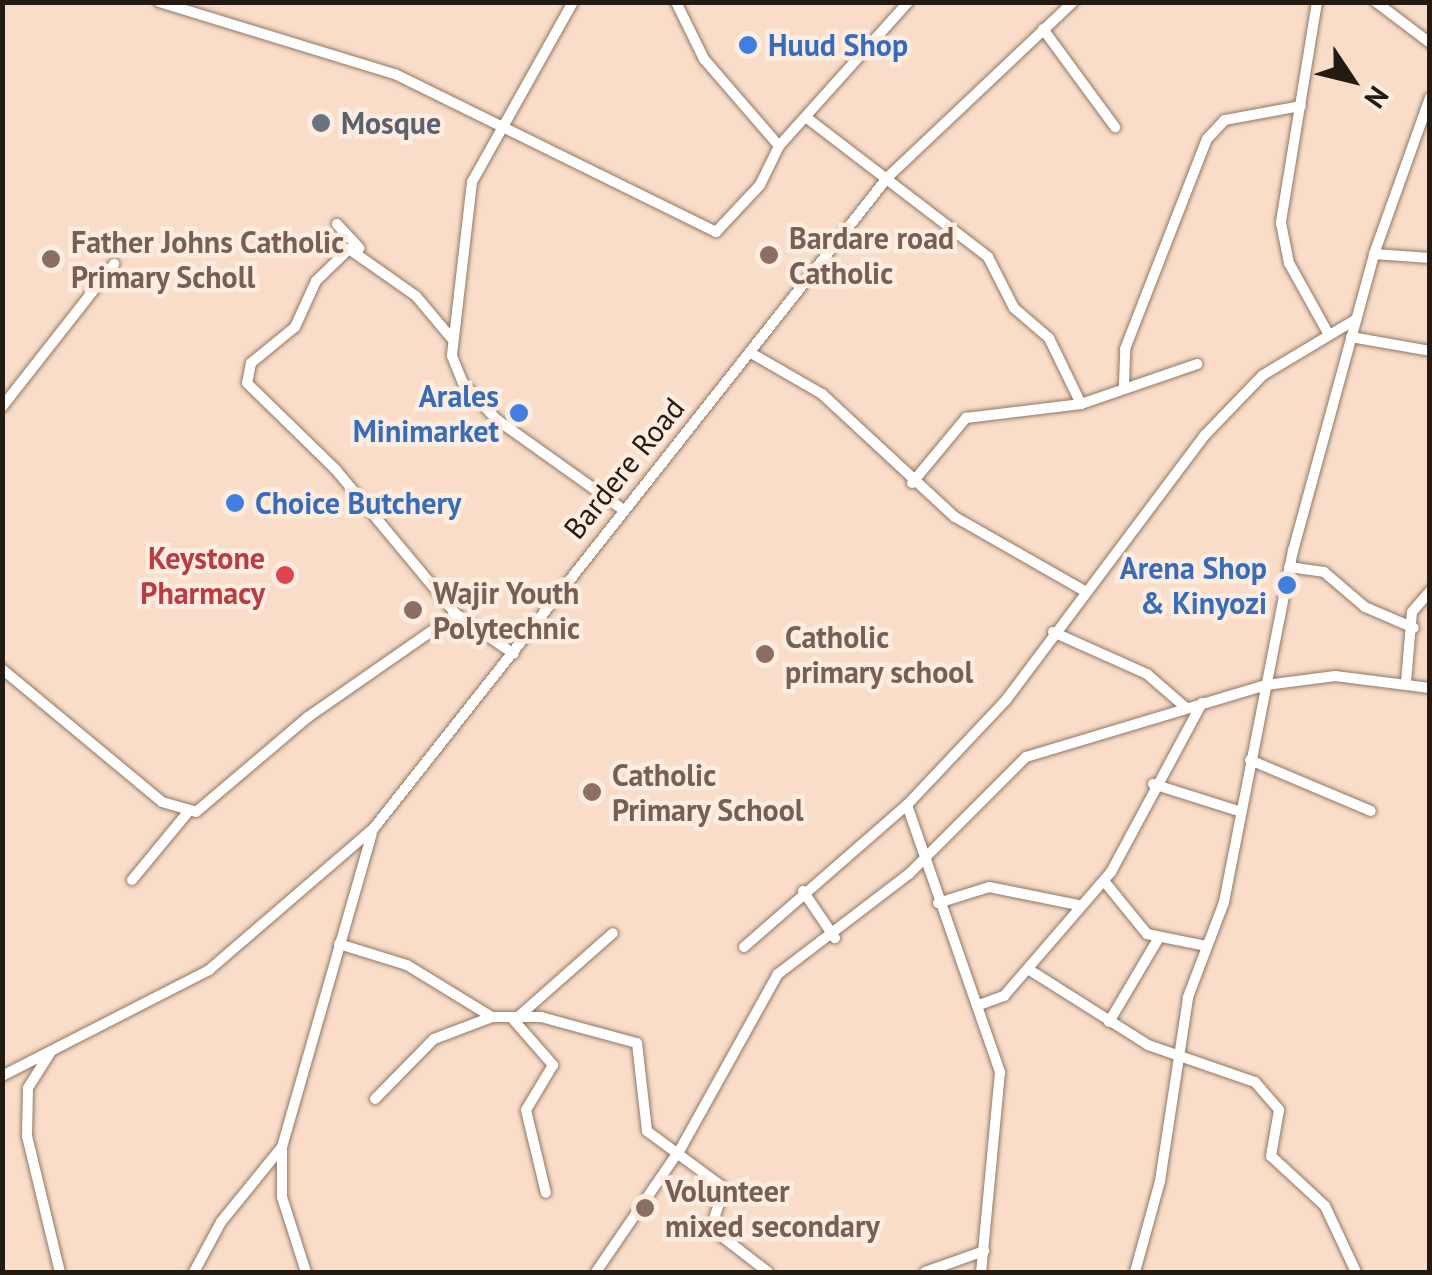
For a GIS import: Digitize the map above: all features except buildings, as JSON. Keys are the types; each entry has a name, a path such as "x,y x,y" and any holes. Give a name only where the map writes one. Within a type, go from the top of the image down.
{"street":[{"path":"159,2 395,74 716,232 760,185 779,146 908,2"},
{"path":"506,130 572,2"},
{"path":"676,2 704,59 779,146"},
{"name":"Bardere Road","path":"2,1076 208,970 374,828 514,654 622,509 752,352 888,177 1073,2"},
{"path":"1317,2 1282,234 1329,335"},
{"path":"1376,2 1430,43"},
{"path":"1043,29 1115,127"},
{"path":"1135,1272 1183,1057 1188,996 1206,946 1242,812 1289,567 1374,254 1430,98"},
{"path":"1124,385 1125,349 1208,140 1226,120 1301,106"},
{"path":"807,118 888,177 995,266 1014,308 1056,349 1081,404"},
{"path":"506,130 494,132 472,182 453,340 454,368 472,395 622,509"},
{"path":"338,224 453,340"},
{"path":"358,248 316,281 294,327 250,364 248,383 336,470 456,614 514,654"},
{"path":"1374,254 1430,258"},
{"path":"2,407 114,264"},
{"path":"744,947 803,891 907,805 1006,700 1083,590 1216,423 1286,355 1356,320"},
{"path":"1351,337 1430,351"},
{"path":"752,352 822,394 912,483 1083,590"},
{"path":"912,483 966,418 1081,404 1124,385 1197,364"},
{"path":"1289,567 1318,568 1366,608 1414,628"},
{"path":"1406,682 1414,628 1412,612 1430,591"},
{"path":"132,880 188,812 456,614"},
{"path":"1053,632 1147,674 1186,707"},
{"path":"2,669 155,796 188,812"},
{"path":"596,1272 681,1148 760,997 778,974 835,938 925,851 980,812 1026,757 1266,686 1335,676 1430,688"},
{"path":"980,1005 1004,996 1078,905 1104,882 1153,784 1202,704"},
{"path":"1250,760 1371,812"},
{"path":"1153,784 1242,812"},
{"path":"907,805 925,851 938,903 980,1005 1002,1102 981,1272"},
{"path":"306,1272 282,1197 282,1147 374,828"},
{"path":"1104,882 1158,939 1206,946"},
{"path":"938,903 989,887 1078,905"},
{"path":"803,891 835,938"},
{"path":"514,1016 613,933"},
{"path":"1109,1022 1158,939"},
{"path":"339,944 408,965 492,1016"},
{"path":"1028,969 1109,1022 1183,1057 1255,1082 1280,1110 1272,1156 1325,1206 1356,1272"},
{"path":"374,1099 434,1039 492,1016 514,1016 637,1043 648,1131 681,1148 724,1188 711,1228 721,1243 768,1272"},
{"path":"514,1016 553,1065 526,1110 546,1193"},
{"path":"50,1052 28,1088 28,1136 60,1272"},
{"path":"194,1272 282,1147"},
{"path":"925,1272 984,1251"}],"place":[{"name":"Huud Shop","path":"748,45"},
{"name":"Mosque","path":"321,123"},
{"name":"Bardare road Catholic","path":"769,255"},
{"name":"Father Johns Catholic Primary Scholl","path":"51,259"},
{"name":"Arales Minimarket","path":"519,413"},
{"name":"Choice Butchery","path":"235,503"},
{"name":"Keystone Pharmacy","path":"285,575"},
{"name":"Arena Shop & Kinyozi","path":"1287,585"},
{"name":"Wajir Youth Polytechnic","path":"413,610"},
{"name":"Catholic primary school","path":"765,654"},
{"name":"Catholic Primary School","path":"592,792"},
{"name":"Volunteer mixed secondary","path":"645,1208"}]}
